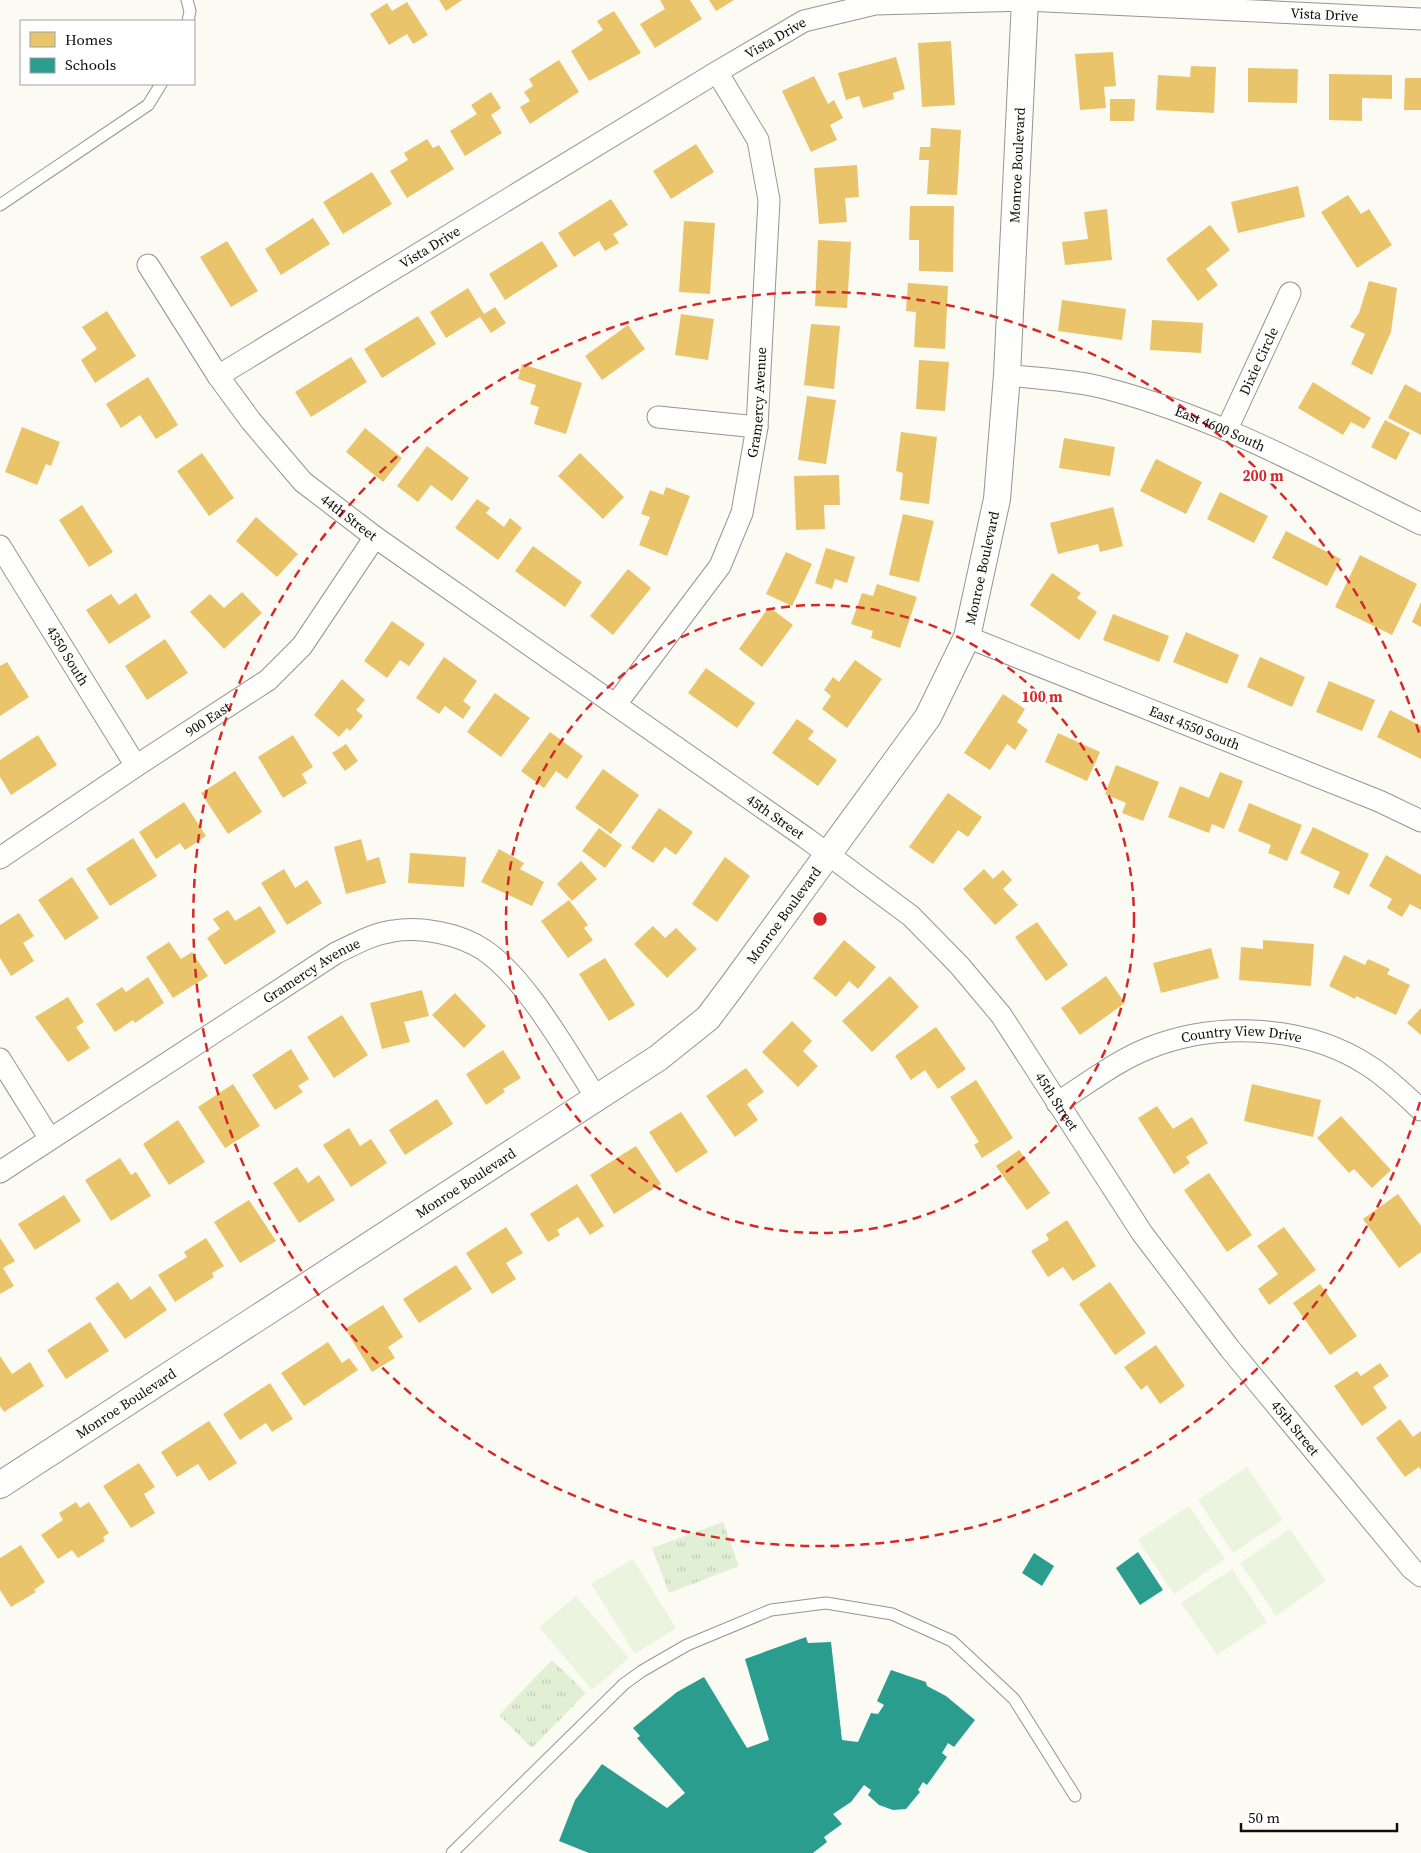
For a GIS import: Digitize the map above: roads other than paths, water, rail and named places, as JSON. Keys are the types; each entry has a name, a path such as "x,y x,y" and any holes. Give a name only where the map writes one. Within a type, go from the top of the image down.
{"street":[{"name":"Vista Drive","path":"218,376 804,21 875,4 1025,0 1421,19"},
{"name":"Monroe Boulevard","path":"0,1485 658,1058 708,1018 928,717 966,637 997,499 1007,375 1025,0"},
{"name":"Gramercy Avenue","path":"616,704 720,566 742,513 757,427 770,200 758,140 717,72"},
{"name":"44th Street","path":"148,265 218,376 251,421 303,482 375,537 616,704"},
{"name":"Dixie Circle","path":"1227,429 1290,293"},
{"name":"East 4600 South","path":"1007,375 1106,388 1170,406 1227,429 1421,524"},
{"path":"658,417 757,427"},
{"name":"900 East","path":"0,858 268,680 302,646 375,537"},
{"name":"4350 South","path":"0,546 136,766"},
{"name":"East 4550 South","path":"966,637 1379,801 1421,821"},
{"name":"45th Street","path":"616,704 828,854 911,916 958,965 1001,1015 1142,1233 1230,1349 1412,1569 1421,1576"},
{"name":"Gramercy Avenue","path":"0,1172 336,953 367,938 394,930 427,931 457,938 484,950 510,974 533,1002 596,1097"},
{"name":"Country View Drive","path":"1057,1103 1114,1065 1149,1048 1188,1037 1228,1030 1282,1034 1326,1045 1368,1065 1421,1110"},
{"path":"0,1060 50,1139"}],"lane":[{"path":"187,0 190,11 188,20"},
{"path":"0,205 148,105 160,85"},
{"path":"452,1853 624,1684 642,1671 687,1645 771,1610 826,1603 892,1614 952,1642 1014,1699 1075,1796"}]}
